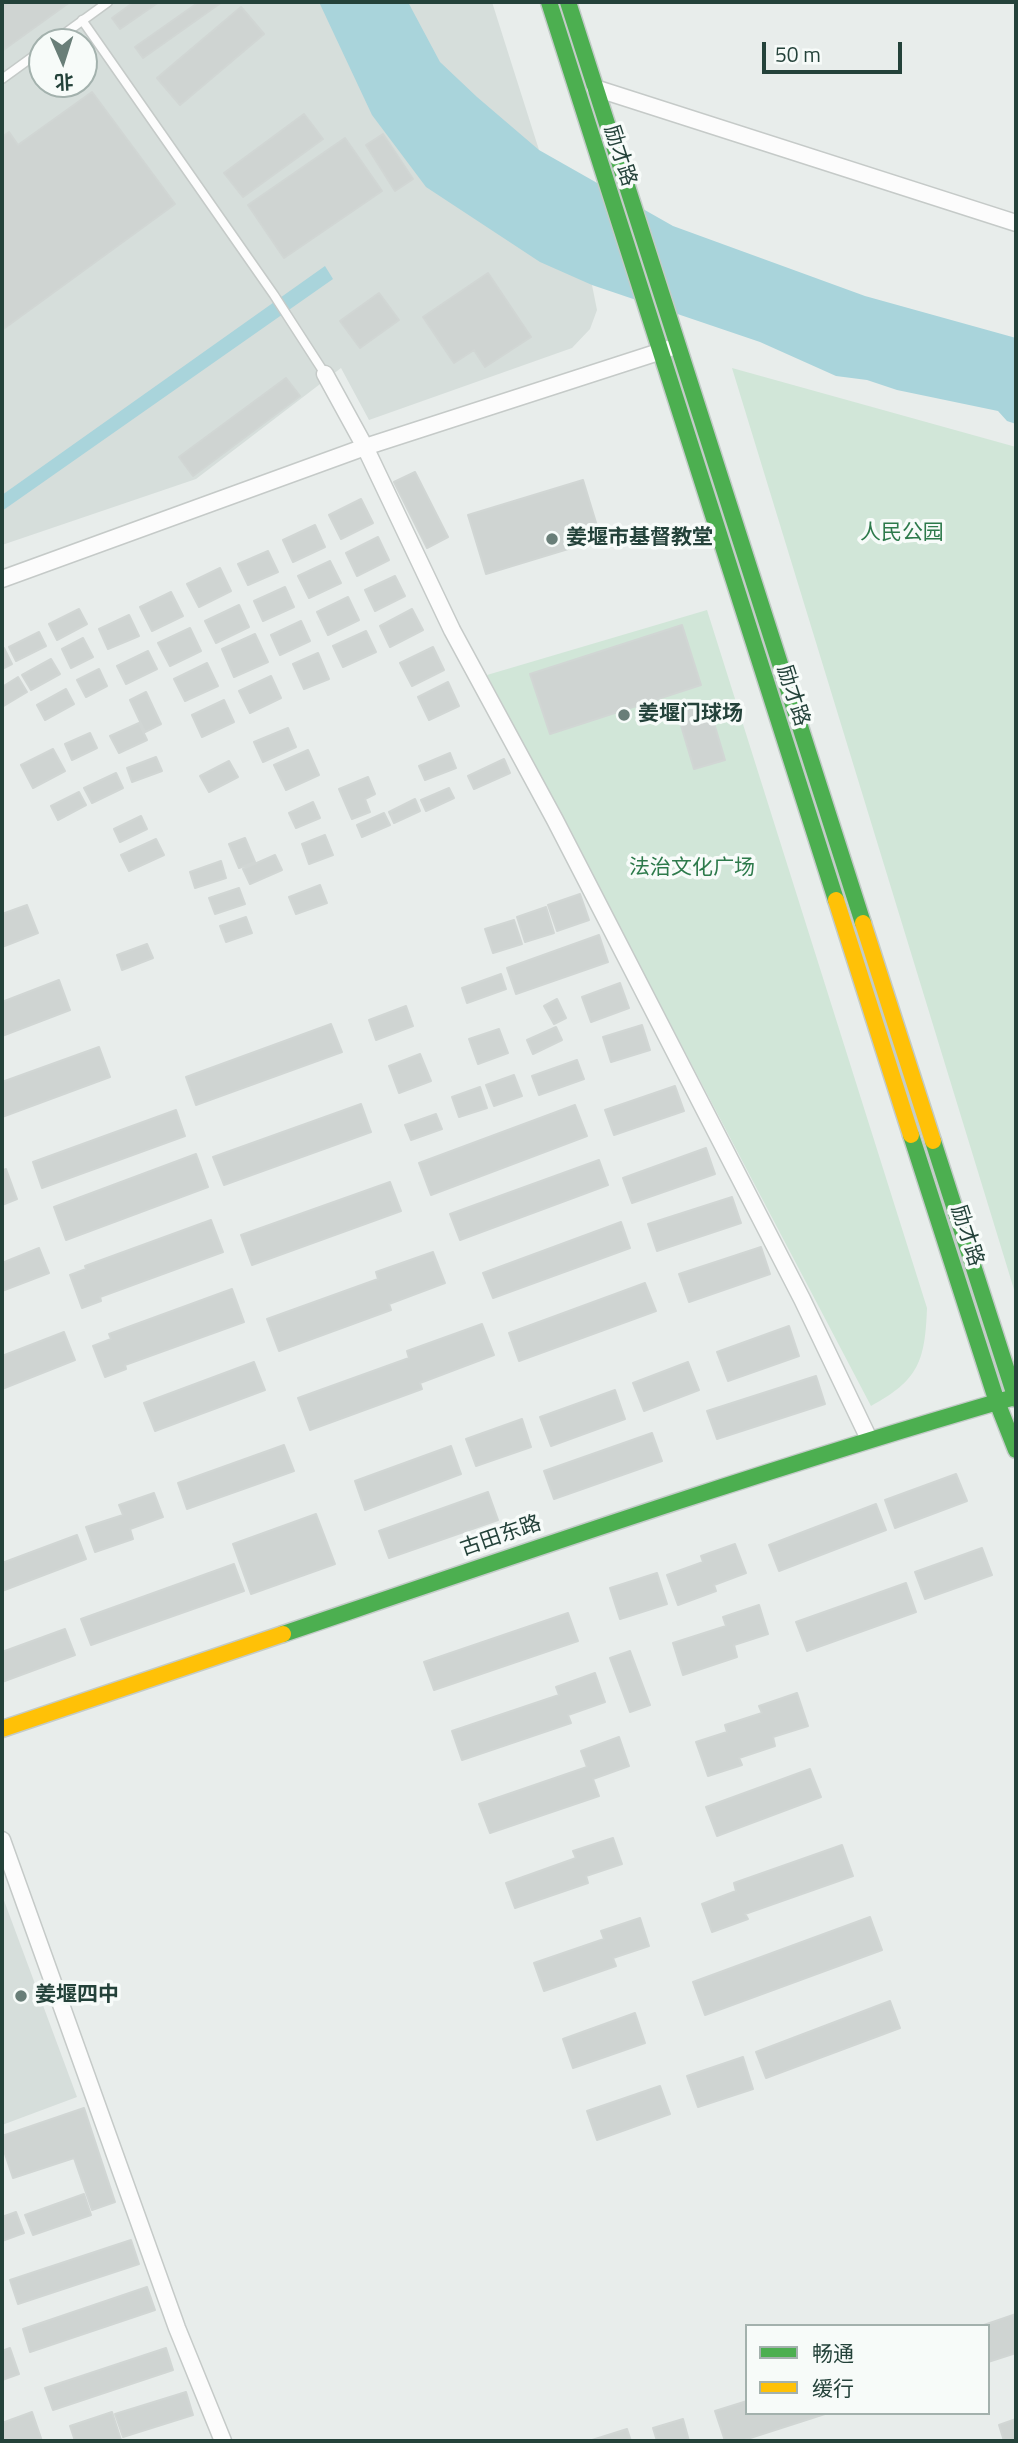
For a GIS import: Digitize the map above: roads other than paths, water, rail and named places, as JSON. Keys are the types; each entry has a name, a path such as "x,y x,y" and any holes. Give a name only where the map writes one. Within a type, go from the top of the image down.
{"street":[{"name":"励才路","path":"549,2 997,1402 1016,1450"},
{"name":"励才路","path":"568,2 1016,1397"},
{"path":"595,88 1016,222"},
{"path":"2,579 365,447 678,346"},
{"path":"326,374 365,447 452,630 581,869 802,1299 869,1439"},
{"name":"古田东路","path":"2,1728 659,1506 869,1439 1016,1397"},
{"path":"2,1840 173,2316 223,2441"}],"lane":[{"path":"71,28 108,2"},
{"path":"82,20 326,374"},
{"path":"2,79 28,60"}],"water":[{"path":"319,2 408,2 440,62 539,150 673,226 865,296 1016,338 1016,424 1007,421 998,411 897,390 867,380 836,376 760,342 592,285 540,262 426,187 372,115"},
{"path":"325,266 333,279 2,511 2,495"}],"place":[{"name":"姜堰市基督教堂","path":"552,539"},
{"name":"姜堰门球场","path":"624,715"},
{"name":"姜堰四中","path":"21,1996"}],"park label":[{"name":"人民公园","path":"902,534"},
{"name":"法治文化广场","path":"692,869"}]}
